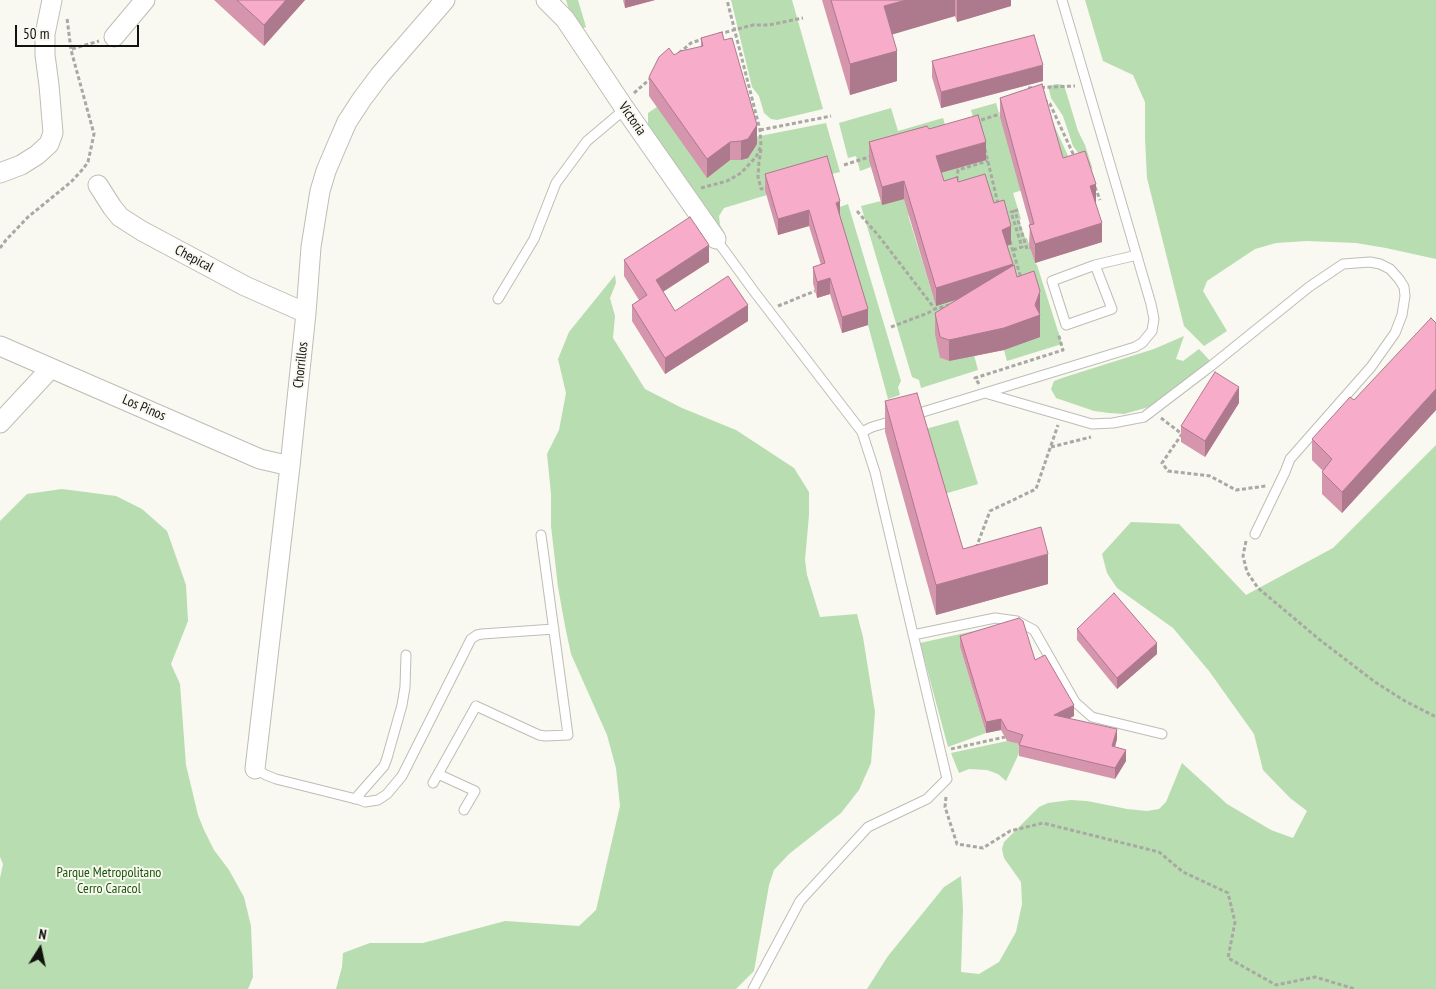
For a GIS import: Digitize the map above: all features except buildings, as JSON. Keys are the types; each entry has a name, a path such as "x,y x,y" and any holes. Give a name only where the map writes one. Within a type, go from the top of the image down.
{"street":[{"path":"0,173 20,165 37,154 48,144 53,133 45,55 45,34 52,0"},
{"path":"114,37 145,0"},
{"name":"Chorrillos","path":"254,769 290,466 311,247 315,218 326,171 336,145 362,99 380,75 445,0"},
{"name":"Victoria","path":"546,0 565,19 626,104 716,239"},
{"name":"Chepical","path":"98,185 120,216 142,231 245,286 306,313"},
{"name":"Los Pinos","path":"0,346 260,459 290,466"},
{"path":"0,423 51,368"}],"lane":[{"path":"862,432 1135,347 1142,343 1152,331 1154,313 1062,0"},
{"path":"498,299 534,239 556,183 587,141 626,104"},
{"path":"716,239 862,432 875,472 947,779 927,799 868,827 800,901 753,989"},
{"path":"1096,265 1112,309 1066,324 1052,281 1096,265 1137,255"},
{"path":"985,393 1092,424 1113,423 1144,417 1327,274 1343,264 1370,262 1380,264 1394,272 1404,287 1405,304 1398,327 1371,367 1290,459 1286,472 1255,534"},
{"path":"433,783 476,706 539,735 568,735 541,535"},
{"path":"913,635 995,618 1017,621 1034,630 1075,702 1092,716 1162,734"},
{"path":"254,769 276,779 366,802 378,800 388,794 402,776 471,639 478,634 554,629"},
{"path":"355,799 384,766 387,758 402,705 405,687 406,655"},
{"path":"438,774 475,791 464,810"}],"path":[{"path":"727,0 733,30 760,130 761,146 758,177 761,189 778,184"},
{"path":"716,35 753,25 785,23 803,18"},
{"path":"71,50 114,37"},
{"path":"677,55 691,43 708,38"},
{"path":"626,104 656,74"},
{"path":"1034,92 1028,88 1087,86"},
{"path":"1040,96 1050,104 1074,157 1080,162"},
{"path":"1036,103 1045,100"},
{"path":"975,128 970,123 1010,110"},
{"path":"760,130 831,116"},
{"path":"982,142 999,207"},
{"path":"694,189 727,181 741,173 756,157 761,146"},
{"path":"844,165 880,154"},
{"path":"956,187 958,170 988,161"},
{"path":"1093,182 1100,200"},
{"path":"1013,250 1022,247 1011,212 1016,210 1027,249 1030,248"},
{"path":"857,211 935,309"},
{"path":"1007,232 1022,282"},
{"path":"780,305 815,291"},
{"path":"892,327 951,304"},
{"path":"985,393 975,378 1063,350 1057,332"},
{"path":"1159,416 1182,434 1162,462 1168,471 1210,476 1236,490 1266,486 1270,504"},
{"path":"973,556 990,511 1036,489 1059,423"},
{"path":"1255,534 1245,542 1243,556 1247,572 1258,588 1320,640 1375,682 1405,701 1436,717"},
{"path":"957,748 1005,737"},
{"path":"947,779 945,807 957,844 983,848 1010,831 1044,823 1159,852 1183,872 1228,893 1235,922 1228,958 1276,985 1315,977 1355,989"}],"green space":[{"path":"566,0 578,0 586,27 581,29 569,10"},
{"path":"731,0 792,0 823,109 777,120 771,119 764,113 759,96 752,87"},
{"path":"1085,0 1436,0 1436,259 1356,243 1307,241 1276,243 1255,249 1207,281 1203,291 1227,331 1204,346 1184,326 1147,178 1145,102 1133,75 1103,61"},
{"path":"1064,85 1078,131 1085,145 1093,170 1073,146 1063,116 1051,98 1048,86"},
{"path":"996,103 1000,117 1048,112 1069,158 1082,172 1013,193 1021,219 1019,220 1037,265 1062,344 1007,361 1004,350 1040,336 908,215 936,305 966,297 940,358 949,361 974,355 978,370 921,388 919,380 912,377 861,206 881,201 869,160 871,167 860,171 856,156 848,158 839,123 891,108 898,131 943,118 950,141 986,160 971,110"},
{"path":"657,107 719,155 757,145 755,137 826,123 840,172 766,190 767,195 724,208 719,216 720,225 726,235 686,190 648,124 648,113"},
{"path":"848,204 901,381 898,387 900,395 888,399 836,219 837,208"},
{"path":"615,275 616,283 610,298 615,316 613,338 645,389 682,408 736,430 794,468 809,492 805,560 807,575 820,617 857,614 863,637 875,712 871,763 859,790 841,813 789,854 774,870 769,885 754,971 736,989 336,989 342,967 343,953 370,943 423,943 505,921 579,926 596,910 620,806 616,768 607,735 571,654 558,587 551,526 551,494 547,454 559,430 566,393 558,359 569,332"},
{"path":"1184,336 1176,359 1183,361 1199,349 1213,364 1171,396 1149,407 1124,414 1094,411 1056,398 1051,389 1054,381 1154,349"},
{"path":"958,420 978,484 941,495 922,430"},
{"path":"1436,445 1436,989 867,989 888,956 944,887 961,876 963,909 961,972 979,974 999,962 1016,932 1022,904 1021,882 1004,858 1002,849 1004,842 1039,807 1048,803 1071,800 1087,801 1127,809 1147,811 1159,809 1166,802 1182,763 1227,804 1271,830 1293,838 1307,811 1290,798 1263,770 1254,734 1209,671 1173,628 1117,588 1107,573 1102,554 1131,522 1179,524 1246,595 1333,548"},
{"name":"Parque Metropolitano Cerro Caracol","path":"62,489 116,496 142,509 167,531 186,585 188,621 171,664 180,684 186,765 198,815 204,830 214,850 229,870 244,897 251,926 253,977 248,989 0,989 0,878 3,864 0,857 0,521 27,494"},
{"path":"1010,623 960,647 986,733 948,747 920,643"},
{"path":"1007,741 1023,745 1006,781 998,774 987,770 969,769 959,773 951,753"}]}
